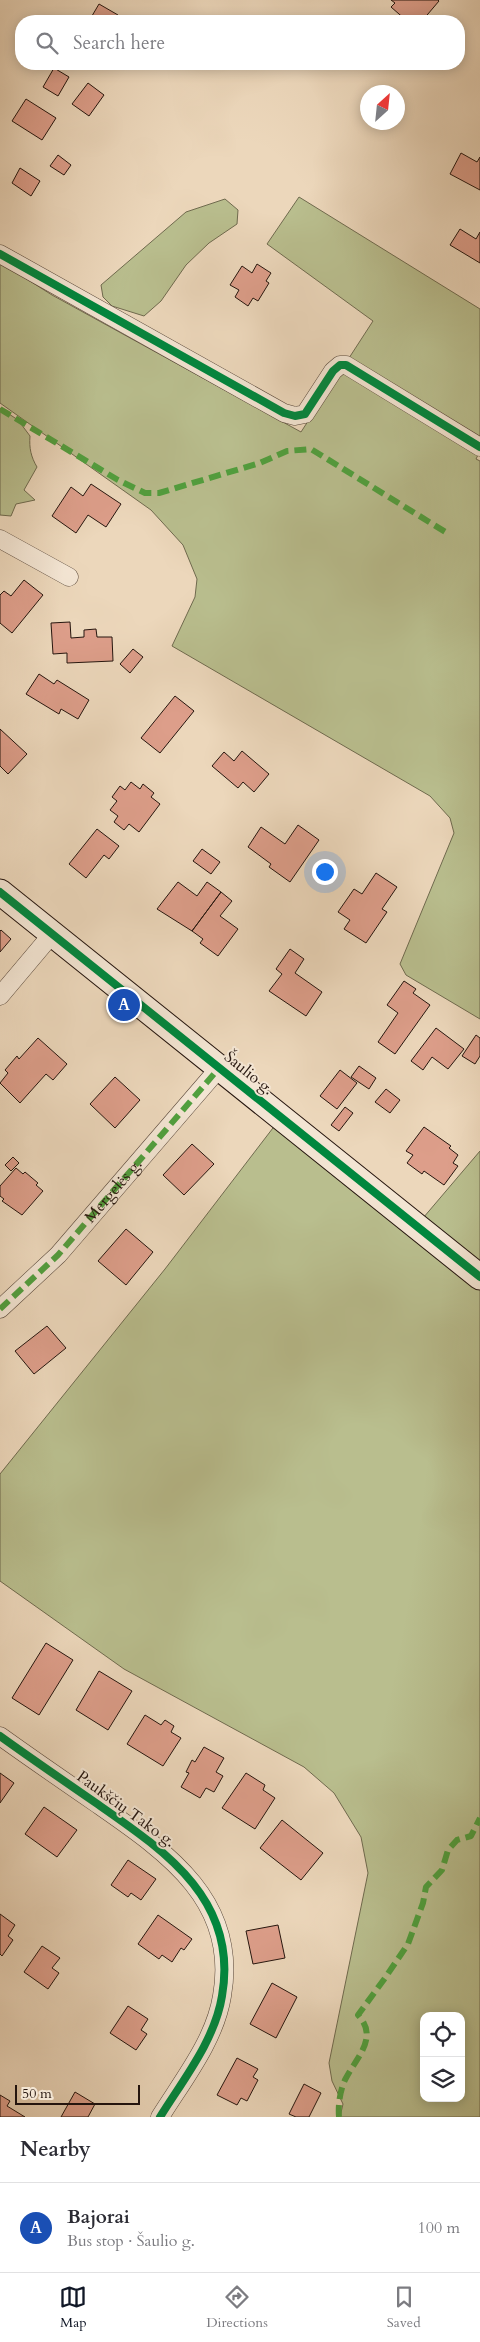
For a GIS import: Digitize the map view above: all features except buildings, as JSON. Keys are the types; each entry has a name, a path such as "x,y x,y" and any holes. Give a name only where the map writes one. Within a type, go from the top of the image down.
{"street":[{"path":"0,254 284,413 294,416 305,414 333,371 340,365 346,365 480,447"},
{"path":"0,539 69,577"},
{"name":"Šaulio g.","path":"0,892 480,1277"},
{"path":"0,996 53,933"},
{"name":"Mergelės g.","path":"0,1308 58,1255 220,1067"},
{"name":"Paukščių Tako g.","path":"0,1736 169,1857 197,1887 213,1916 223,1951 222,1996 203,2046 160,2117"}],"green space":[{"path":"299,197 480,309 480,451 476,459 480,461 480,1019 406,975 400,964 454,833 450,818 430,796 172,646 195,597 197,579 183,545 151,510 0,403 0,262 52,295 301,432 373,321 267,244"},
{"path":"225,199 238,210 237,224 209,243 186,265 161,301 144,316 112,306 103,297 101,285 186,212"},
{"path":"0,408 18,420 30,436 31,452 37,467 24,490 35,500 16,504 11,516 0,515"},
{"path":"276,1124 412,1231 480,1151 480,2117 340,2117 343,2104 332,2081 329,2063 368,1873 361,1837 334,1793 304,1767 124,1669 0,1581 0,1474 165,1269"}],"marked path":[{"path":"0,409 118,480 145,493 159,493 260,463 287,451 311,449 447,533"},
{"path":"0,1309 58,1255 220,1067"},
{"path":"339,2117 342,2087 360,2055 366,2039 367,2031 358,2015 408,1944 423,1903 426,1887 442,1870 448,1850 457,1840 471,1836 480,1818"}],"cycle path":[{"path":"0,254 284,413 295,416 305,414 333,371 340,365 346,365 480,447"},
{"path":"0,892 480,1277"},
{"path":"0,1736 147,1840 171,1860 191,1881 208,1905 219,1932 224,1962 222,1996 213,2028 205,2044 160,2117"}],"place":[{"name":"Bajorai","path":"124,1005"}]}
